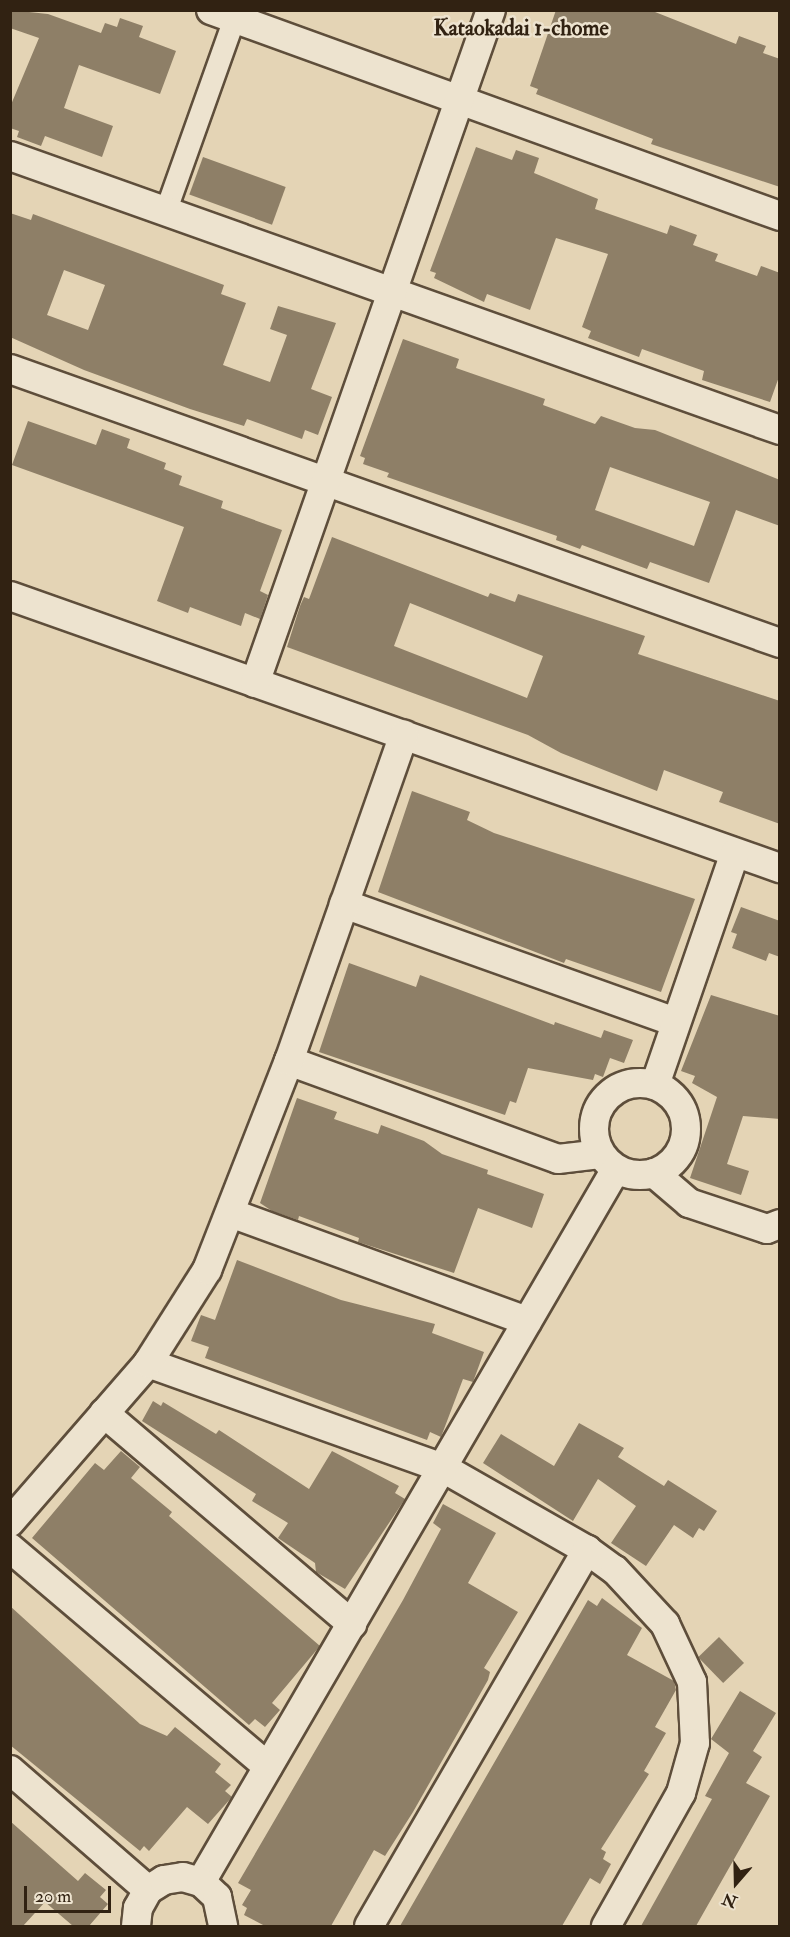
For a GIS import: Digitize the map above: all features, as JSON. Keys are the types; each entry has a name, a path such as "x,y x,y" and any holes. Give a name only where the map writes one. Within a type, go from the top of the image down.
{"street":[{"path":"255,683 491,10"},
{"path":"165,212 223,14 460,98 780,216"},
{"path":"10,156 780,430"},
{"path":"10,369 780,643"},
{"path":"10,596 780,868"},
{"path":"10,1522 148,1363 207,1270 233,1214 404,735"},
{"path":"655,1085 735,853"},
{"path":"344,904 675,1022"},
{"path":"289,1061 558,1159 608,1162 634,1176 654,1173 671,1164 682,1149 686,1130 682,1111 671,1095 655,1085 632,1083 611,1092 597,1110 593,1132 608,1162"},
{"path":"201,1882 527,1321 608,1162"},
{"path":"654,1173 689,1203 767,1229 780,1224"},
{"path":"233,1214 527,1321"},
{"path":"148,1363 443,1467 587,1550 615,1570 665,1624 692,1682 695,1743 681,1792 606,1926"},
{"path":"104,1413 352,1624"},
{"path":"10,1548 268,1767"},
{"path":"369,1926 587,1550"},
{"path":"10,1770 148,1890"},
{"path":"136,1926 138,1908 148,1890 164,1880 183,1877 201,1882 217,1897 223,1926"}],"building":[{"path":"10,10 48,14 101,33 105,23 117,27 120,18 143,26 139,37 176,51 160,94 79,65 64,108 113,126 102,157 45,136 41,146 17,137 19,131 10,128 10,107 39,38 10,28"},
{"path":"556,10 650,10 736,44 739,36 766,46 763,53 780,59 780,187 651,144 653,139 536,94 538,89 530,86"},
{"path":"476,147 512,160 516,150 539,158 534,173 598,199 595,209 667,234 670,225 697,235 693,245 718,254 715,261 757,276 761,266 780,273 780,374 770,402 702,380 704,371 642,349 639,357 588,338 591,331 582,327 608,254 556,238 530,310 487,294 484,302 434,278 436,273 430,271"},
{"path":"203,157 286,187 272,225 189,195"},
{"path":"10,213 31,220 33,214 224,285 221,294 246,303 223,365 270,382 287,335 270,329 278,306 336,323 311,389 332,397 318,435 305,430 302,439 247,419 244,426 190,409 84,370 10,337","holes":["64,270 105,285 88,330 47,315"]},
{"path":"403,339 459,359 456,368 545,399 543,405 595,424 601,416 635,428 655,430 780,480 780,526 736,510 709,583 650,562 647,569 582,545 580,549 556,540 557,536 387,477 389,473 363,464 365,458 360,456","holes":["610,467 710,502 694,546 595,510"]},
{"path":"28,421 96,445 102,429 130,439 127,448 166,463 164,469 182,476 179,485 223,501 221,508 282,530 260,591 268,595 260,619 245,613 241,626 190,607 188,613 157,601 184,527 12,465"},
{"path":"332,537 488,597 490,593 515,602 518,594 645,636 638,654 780,701 780,824 719,802 723,792 664,770 657,791 561,753 528,735 287,647 304,597 309,599","holes":["410,603 543,656 527,698 394,646"]},
{"path":"412,791 470,812 467,820 494,833 695,899 661,992 566,959 564,963 378,892"},
{"path":"741,907 780,921 780,957 769,953 766,961 732,948 737,934 731,932"},
{"path":"349,963 416,987 420,975 554,1025 555,1022 601,1038 604,1030 633,1040 624,1063 610,1058 603,1077 595,1074 593,1080 528,1068 516,1103 510,1101 505,1115 319,1052"},
{"path":"711,995 780,1016 780,1119 743,1116 727,1164 749,1171 741,1195 690,1178 717,1097 692,1083 695,1076 681,1071"},
{"path":"297,1098 337,1112 334,1119 378,1134 381,1125 424,1141 442,1154 488,1170 487,1174 544,1194 532,1228 478,1208 454,1273 358,1242 359,1238 299,1216 298,1220 272,1211 260,1203"},
{"path":"237,1260 341,1300 435,1324 432,1333 484,1352 473,1382 463,1379 441,1437 430,1432 427,1440 205,1358 209,1347 191,1341 201,1315 215,1320"},
{"path":"153,1401 161,1406 163,1402 216,1434 219,1430 309,1489 332,1451 399,1486 395,1493 405,1499 345,1589 316,1572 315,1563 278,1538 288,1523 252,1501 256,1494 142,1421"},
{"path":"579,1423 624,1448 618,1457 664,1486 668,1480 717,1511 704,1531 699,1528 693,1538 674,1525 646,1566 611,1543 636,1506 598,1479 573,1521 483,1463 501,1434 554,1466"},
{"path":"121,1451 140,1467 131,1478 172,1512 169,1516 320,1646 272,1703 280,1710 265,1727 255,1719 249,1725 32,1538 95,1463 104,1470"},
{"path":"443,1504 496,1533 468,1583 518,1612 484,1668 490,1672 488,1680 413,1812 385,1856 374,1850 331,1926 265,1926 244,1915 247,1908 242,1905 251,1890 238,1883 403,1600 441,1529 433,1523"},
{"path":"602,1598 642,1628 627,1655 674,1681 676,1690 655,1727 666,1733 644,1771 649,1774 601,1849 606,1852 603,1859 611,1864 600,1884 590,1878 562,1926 400,1926 588,1600 597,1606"},
{"path":"10,1606 140,1724 167,1736 175,1727 221,1764 215,1772 231,1785 225,1791 232,1797 208,1824 187,1807 149,1851 144,1846 140,1851 10,1745"},
{"path":"719,1637 744,1663 723,1683 698,1657"},
{"path":"740,1691 776,1713 753,1751 762,1757 746,1783 770,1796 696,1926 641,1926 712,1799 705,1796 729,1753 711,1739"},
{"path":"10,1821 78,1881 85,1873 106,1890 100,1897 108,1904 89,1926 73,1926 45,1902 23,1926 10,1926"}],"district":[{"name":"Kataokadai 1-chome","path":"521,29"}]}
